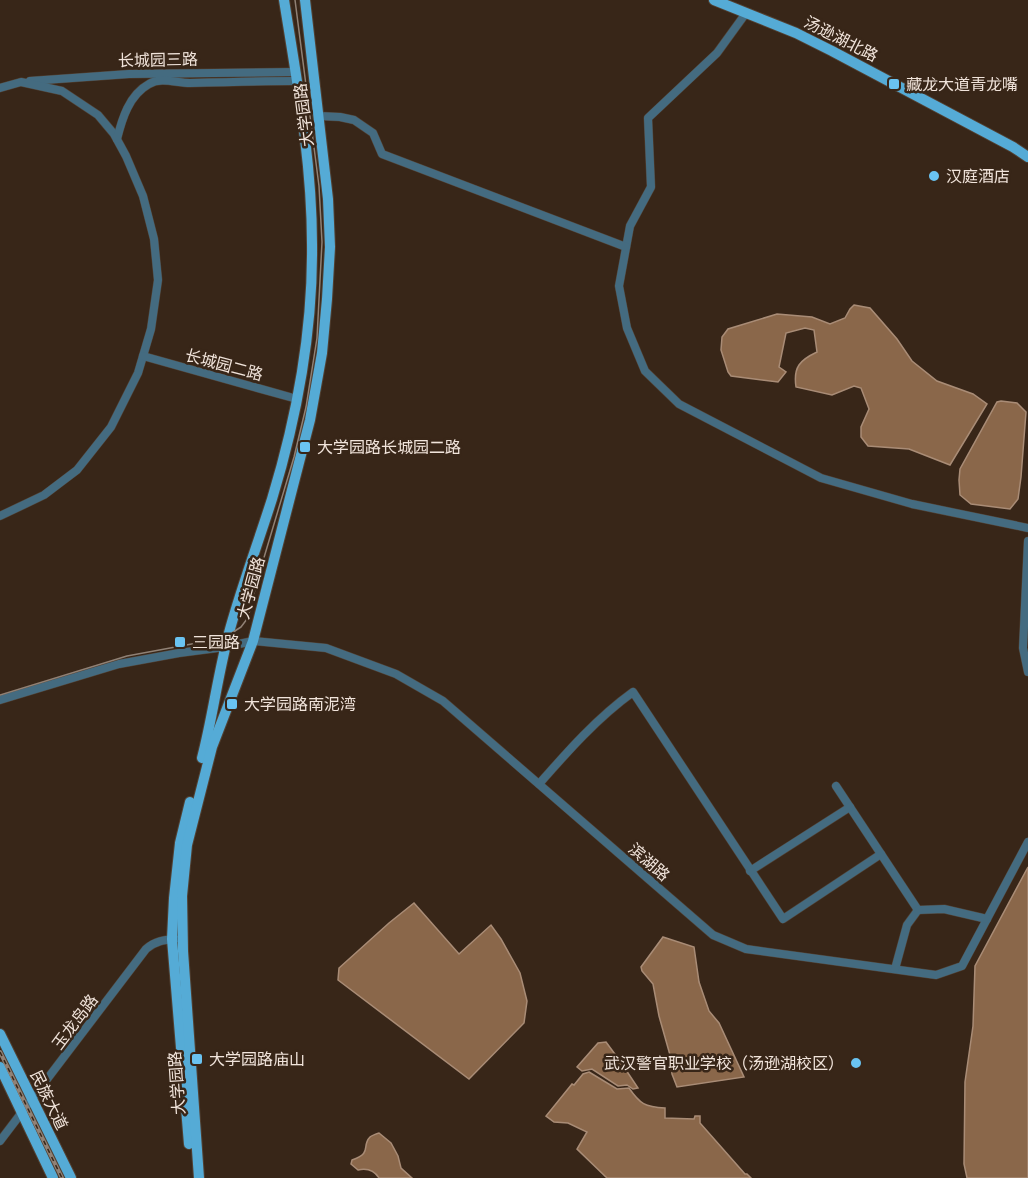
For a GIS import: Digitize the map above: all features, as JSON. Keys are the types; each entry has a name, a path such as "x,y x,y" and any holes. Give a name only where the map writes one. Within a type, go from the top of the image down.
{"main road":[{"name":"大学园路","path":"192,1178 174,898 180,843 205,746 225,647 272,498 297,399 306,346 312,245 308,173 284,0"},
{"name":"大学园路","path":"199,1178 177,939 187,845 212,747 253,641 310,420 322,353 327,299 330,247 328,199 305,0"},
{"name":"汤逊湖北路","path":"714,0 796,33 1028,157"},
{"name":"汤逊湖北路","path":"1013,147 1028,149"},
{"name":"民族大道","path":"0,1034 70,1178"},
{"name":"民族大道","path":"0,1067 53,1178"}],"street":[{"path":"746,13 717,53 648,118 651,187 630,226 619,286 627,328 645,371 680,404 821,478 912,504 1028,528"},
{"name":"长城园三路","path":"0,88 21,82 129,74 296,76"},
{"name":"长城园三路","path":"117,139 124,114 135,96 147,85 157,81 187,83 296,76"},
{"path":"0,513 10,511 44,495 77,470 111,427 138,373 151,329 158,280 154,239 143,196 117,139 98,115 62,91 21,82"},
{"path":"319,116 354,120 373,133 382,154 626,247"},
{"name":"长城园二路","path":"143,357 297,399"},
{"path":"1028,541 1023,648 1028,672"},
{"name":"滨湖路","path":"225,647 253,641 326,648 396,674 443,701 713,935 746,949 936,975 962,966 1028,842"},
{"path":"0,700 119,664 225,647"},
{"path":"539,784 574,744 614,705 633,692 783,919 881,854"},
{"path":"836,786 918,910"},
{"path":"750,871 850,807"},
{"path":"918,910 944,909 987,919"},
{"path":"895,969 907,926 918,910"},
{"name":"玉龙岛路","path":"0,1141 146,949 162,940 177,939"}],"shaded area":[{"path":"854,305 870,308 897,339 912,361 937,381 973,394 987,404 950,465 909,449 868,446 861,437 861,427 869,409 861,388 854,386 832,395 796,387 795,380 799,365 817,352 814,330 805,328 786,333 779,367 786,372 778,382 731,376 728,372 721,350 722,337 728,329 777,314 812,317 830,324 845,318"},
{"path":"997,402 1017,403 1026,412 1018,499 1010,509 971,504 960,495 960,469"},
{"path":"1028,867 1028,1178 967,1178 964,1164 965,1082 973,1026 975,966"},
{"path":"414,903 459,954 491,925 520,973 527,1001 524,1023 469,1079 338,980 339,968"},
{"path":"663,937 694,947 699,982 709,1011 719,1023 744,1077 677,1087 672,1074 670,1055 653,984 641,967"},
{"path":"606,1042 638,1088 633,1089 627,1085 618,1086 592,1069 582,1071 577,1067 598,1043"},
{"path":"589,1072 617,1089 629,1088 644,1104 665,1108 665,1118 694,1119 695,1116 700,1116 700,1123 751,1178 607,1178 577,1149 587,1132 568,1123 554,1122 546,1116 572,1084 574,1085 583,1074"},
{"path":"379,1133 391,1143 401,1168 412,1178 379,1178 373,1171 358,1170 351,1164 352,1160 365,1152 366,1143 370,1137"}],"tram line":[{"path":"0,695 127,656 224,638 241,627 247,619 294,457 306,407 317,338 322,242 319,186 295,0"}],"railway":[{"path":"0,1052 62,1178"}],"place":[{"name":"藏龙大道青龙嘴","path":"894,84"},
{"name":"汉庭酒店","path":"934,176"},
{"name":"大学园路长城园二路","path":"305,447"},
{"name":"三园路","path":"180,642"},
{"name":"大学园路南泥湾","path":"232,704"},
{"name":"大学园路庙山","path":"197,1059"},
{"name":"武汉警官职业学校（汤逊湖校区）","path":"856,1063"}]}
